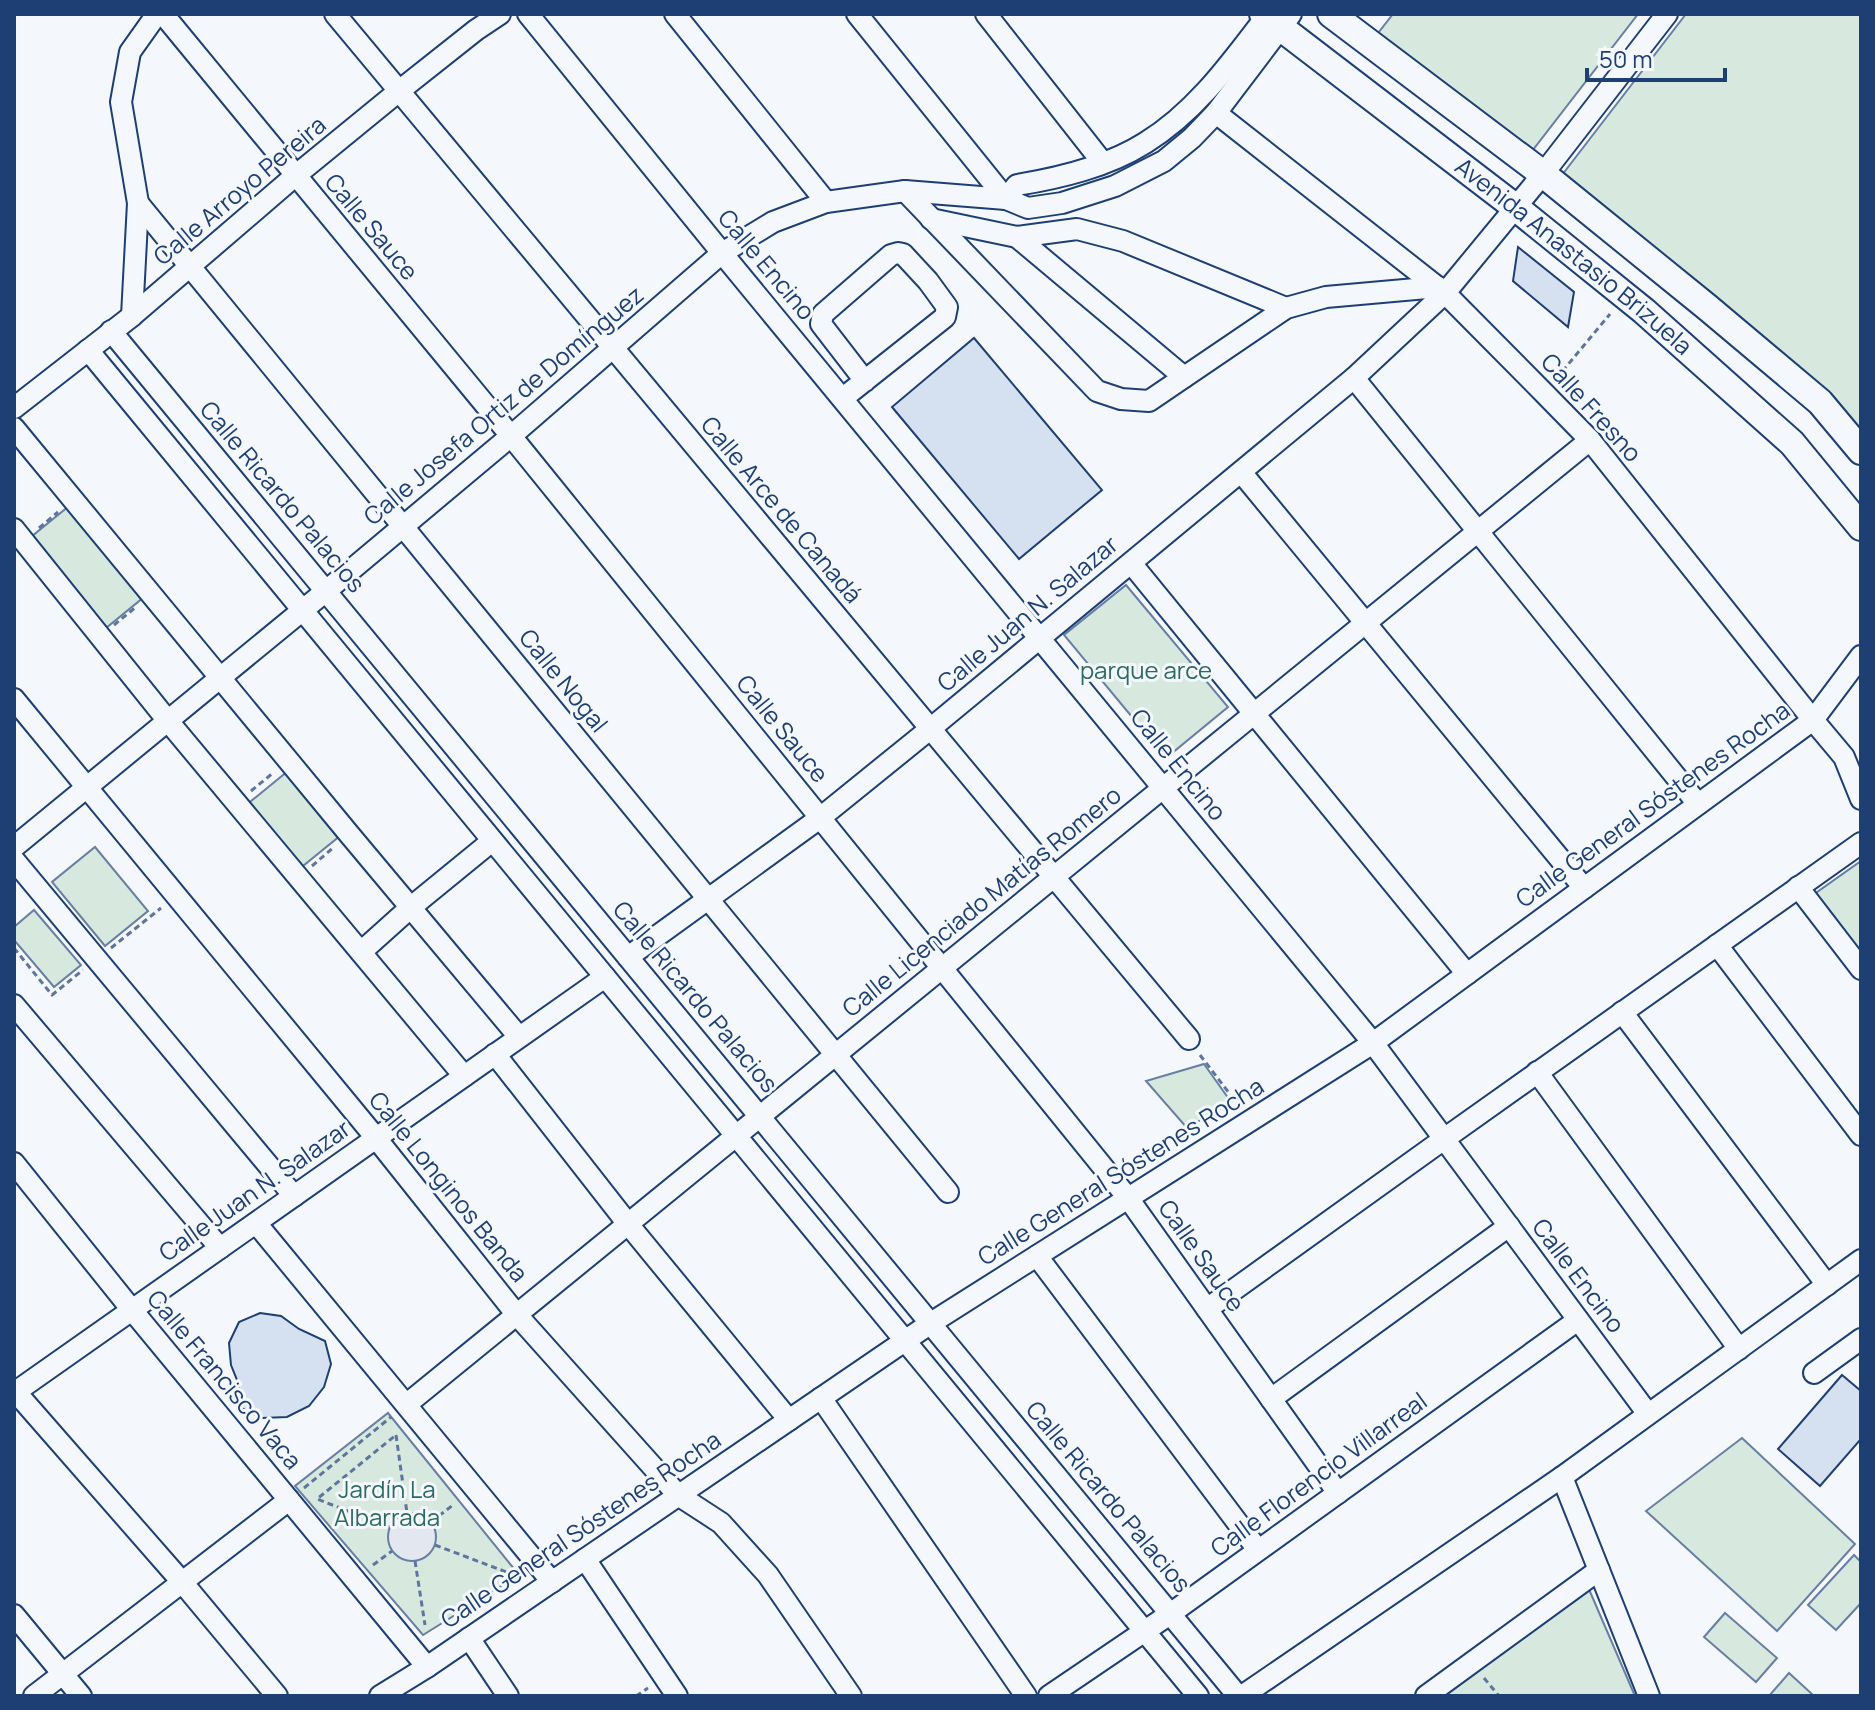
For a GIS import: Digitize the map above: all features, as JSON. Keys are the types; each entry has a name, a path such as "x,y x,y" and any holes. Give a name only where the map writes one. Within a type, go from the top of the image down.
{"main road":[{"name":"Avenida Anastasio Brizuela","path":"1331,14 1543,174 1820,402 1861,451"},
{"name":"Avenida Anastasio Brizuela","path":"1274,17 1625,296 1792,443 1861,527"}],"street":[{"name":"Calle Sauce","path":"160,14 511,436 1128,1198 1338,1493"},
{"path":"132,316 138,203 121,102 130,52 160,14"},
{"name":"Calle Arce de Canadá","path":"335,14 1189,1039"},
{"name":"Calle Arroyo Pereira","path":"14,408 132,316 399,91 500,14"},
{"name":"Calle Encino","path":"528,14 1373,1043 1648,1414"},
{"path":"675,14 826,202"},
{"path":"857,14 1006,199 1017,185 1056,179 1103,163 1144,144 1205,93 1274,17"},
{"path":"986,14 1103,163"},
{"name":"Calle Juan N. Salazar","path":"628,957 820,818 1354,378 1441,290 1515,207 1667,14"},
{"name":"Calle Josefa Ortiz de Domínguez","path":"14,847 303,611 722,253 773,222 826,202 905,191 1006,199 1028,208 1062,203 1115,186 1164,161 1216,113 1274,17"},
{"name":"Calle Fresno","path":"1216,113 1441,290 1590,440 1844,757 1861,799"},
{"path":"905,191 1097,391 1121,399 1149,401 1286,308 1326,297 1441,290"},
{"name":"Calle Nogal","path":"138,203 948,1192"},
{"path":"931,219 1017,237 1077,229 1123,241 1286,308"},
{"path":"1017,237 1184,377"},
{"path":"843,398 865,381 945,317 947,307 903,254 891,255 821,319 821,324 865,381"},
{"name":"Calle Ricardo Palacios","path":"111,331 1240,1696"},
{"path":"88,350 1198,1696"},
{"path":"1354,378 1698,804"},
{"path":"14,428 519,1037"},
{"name":"Calle Licenciado Matías Romero","path":"407,1404 1590,440"},
{"path":"1241,472 1584,888"},
{"path":"19,535 168,721 464,1076"},
{"path":"1131,563 1467,974"},
{"name":"Calle General Sóstenes Rocha","path":"380,1696 931,1323 1373,1043 1813,720 1861,656"},
{"name":"Calle Longinos Banda","path":"14,699 376,1138 517,1315 678,1495 721,1523 768,1575 851,1696"},
{"path":"361,952 492,841"},
{"path":"1207,1309 1861,843"},
{"path":"14,860 294,1196"},
{"path":"1798,887 1861,969"},
{"path":"1717,945 1861,1135"},
{"name":"Calle Juan N. Salazar","path":"15,1392 605,977"},
{"path":"14,1005 220,1248"},
{"path":"1622,1012 1827,1285"},
{"path":"495,1054 628,1224 789,1420"},
{"path":"1537,1072 1739,1349"},
{"name":"Calle Francisco Vaca","path":"14,1163 427,1667"},
{"path":"256,1223 552,1582"},
{"path":"1271,1399 1509,1226"},
{"path":"1037,1256 1258,1550"},
{"path":"1240,1696 1562,1477 1861,1260"},
{"name":"Calle Florencio Villarreal","path":"1049,1696 1170,1614 1578,1320"},
{"path":"1814,1373 1861,1339"},
{"path":"15,1392 182,1582 277,1696"},
{"path":"821,1398 1026,1696"},
{"path":"1562,1477 1649,1696"},
{"path":"34,1696 289,1500"},
{"path":"585,1559 677,1696"},
{"path":"1426,1696 1599,1570"},
{"path":"14,1615 81,1696"},
{"path":"469,1638 508,1696"}],"path":[{"path":"1544,393 1625,296"},
{"path":"19,535 74,500"},
{"path":"100,637 152,595"},
{"path":"236,803 288,761"},
{"path":"298,878 349,834"},
{"path":"1189,1039 1250,1121"},
{"path":"289,1500 407,1404"},
{"path":"389,1527 317,1499 396,1435 407,1513"},
{"path":"431,1522 453,1505"},
{"path":"435,1545 509,1573"},
{"path":"373,1565 392,1551"},
{"path":"415,1561 425,1625"},
{"path":"1471,1663 1499,1696"}],"green space":[{"path":"1393,14 1638,14 1532,151 1375,37"},
{"path":"1686,14 1861,14 1861,430 1833,396 1562,175"},
{"path":"69,506 144,597 106,628 31,537"},
{"name":"parque arce","path":"1126,585 1228,707 1166,758 1064,635"},
{"path":"288,771 341,835 298,870 245,806"},
{"path":"95,847 148,911 105,946 52,882"},
{"path":"1861,861 1861,957 1813,895"},
{"path":"34,910 81,965 54,987 14,940 14,927"},
{"path":"1204,1064 1231,1102 1187,1128 1146,1081"},
{"name":"Jardín La Albarrada","path":"388,1413 519,1575 423,1635 295,1486"},
{"path":"1742,1438 1855,1544 1777,1631 1646,1511"},
{"path":"1854,1555 1861,1562 1861,1603 1836,1630 1808,1605"},
{"path":"1588,1587 1635,1696 1438,1696"},
{"path":"1725,1613 1777,1658 1756,1682 1704,1637"},
{"path":"1789,1673 1813,1695 1769,1696"}],"shaded area":[{"path":"412,1513 421,1514 429,1520 435,1528 435,1546 429,1554 421,1560 412,1561 403,1560 395,1554 389,1546 388,1537 389,1528 395,1520 403,1514"}],"building":[{"path":"1518,247 1574,292 1568,327 1513,281"},
{"path":"974,338 1102,490 1019,559 892,407"},
{"path":"260,1313 281,1316 299,1329 325,1341 331,1364 324,1387 309,1406 287,1417 262,1418 239,1407 239,1385 231,1365 229,1343 239,1322"},
{"path":"1842,1375 1861,1391 1861,1439 1820,1486 1778,1449"}]}
